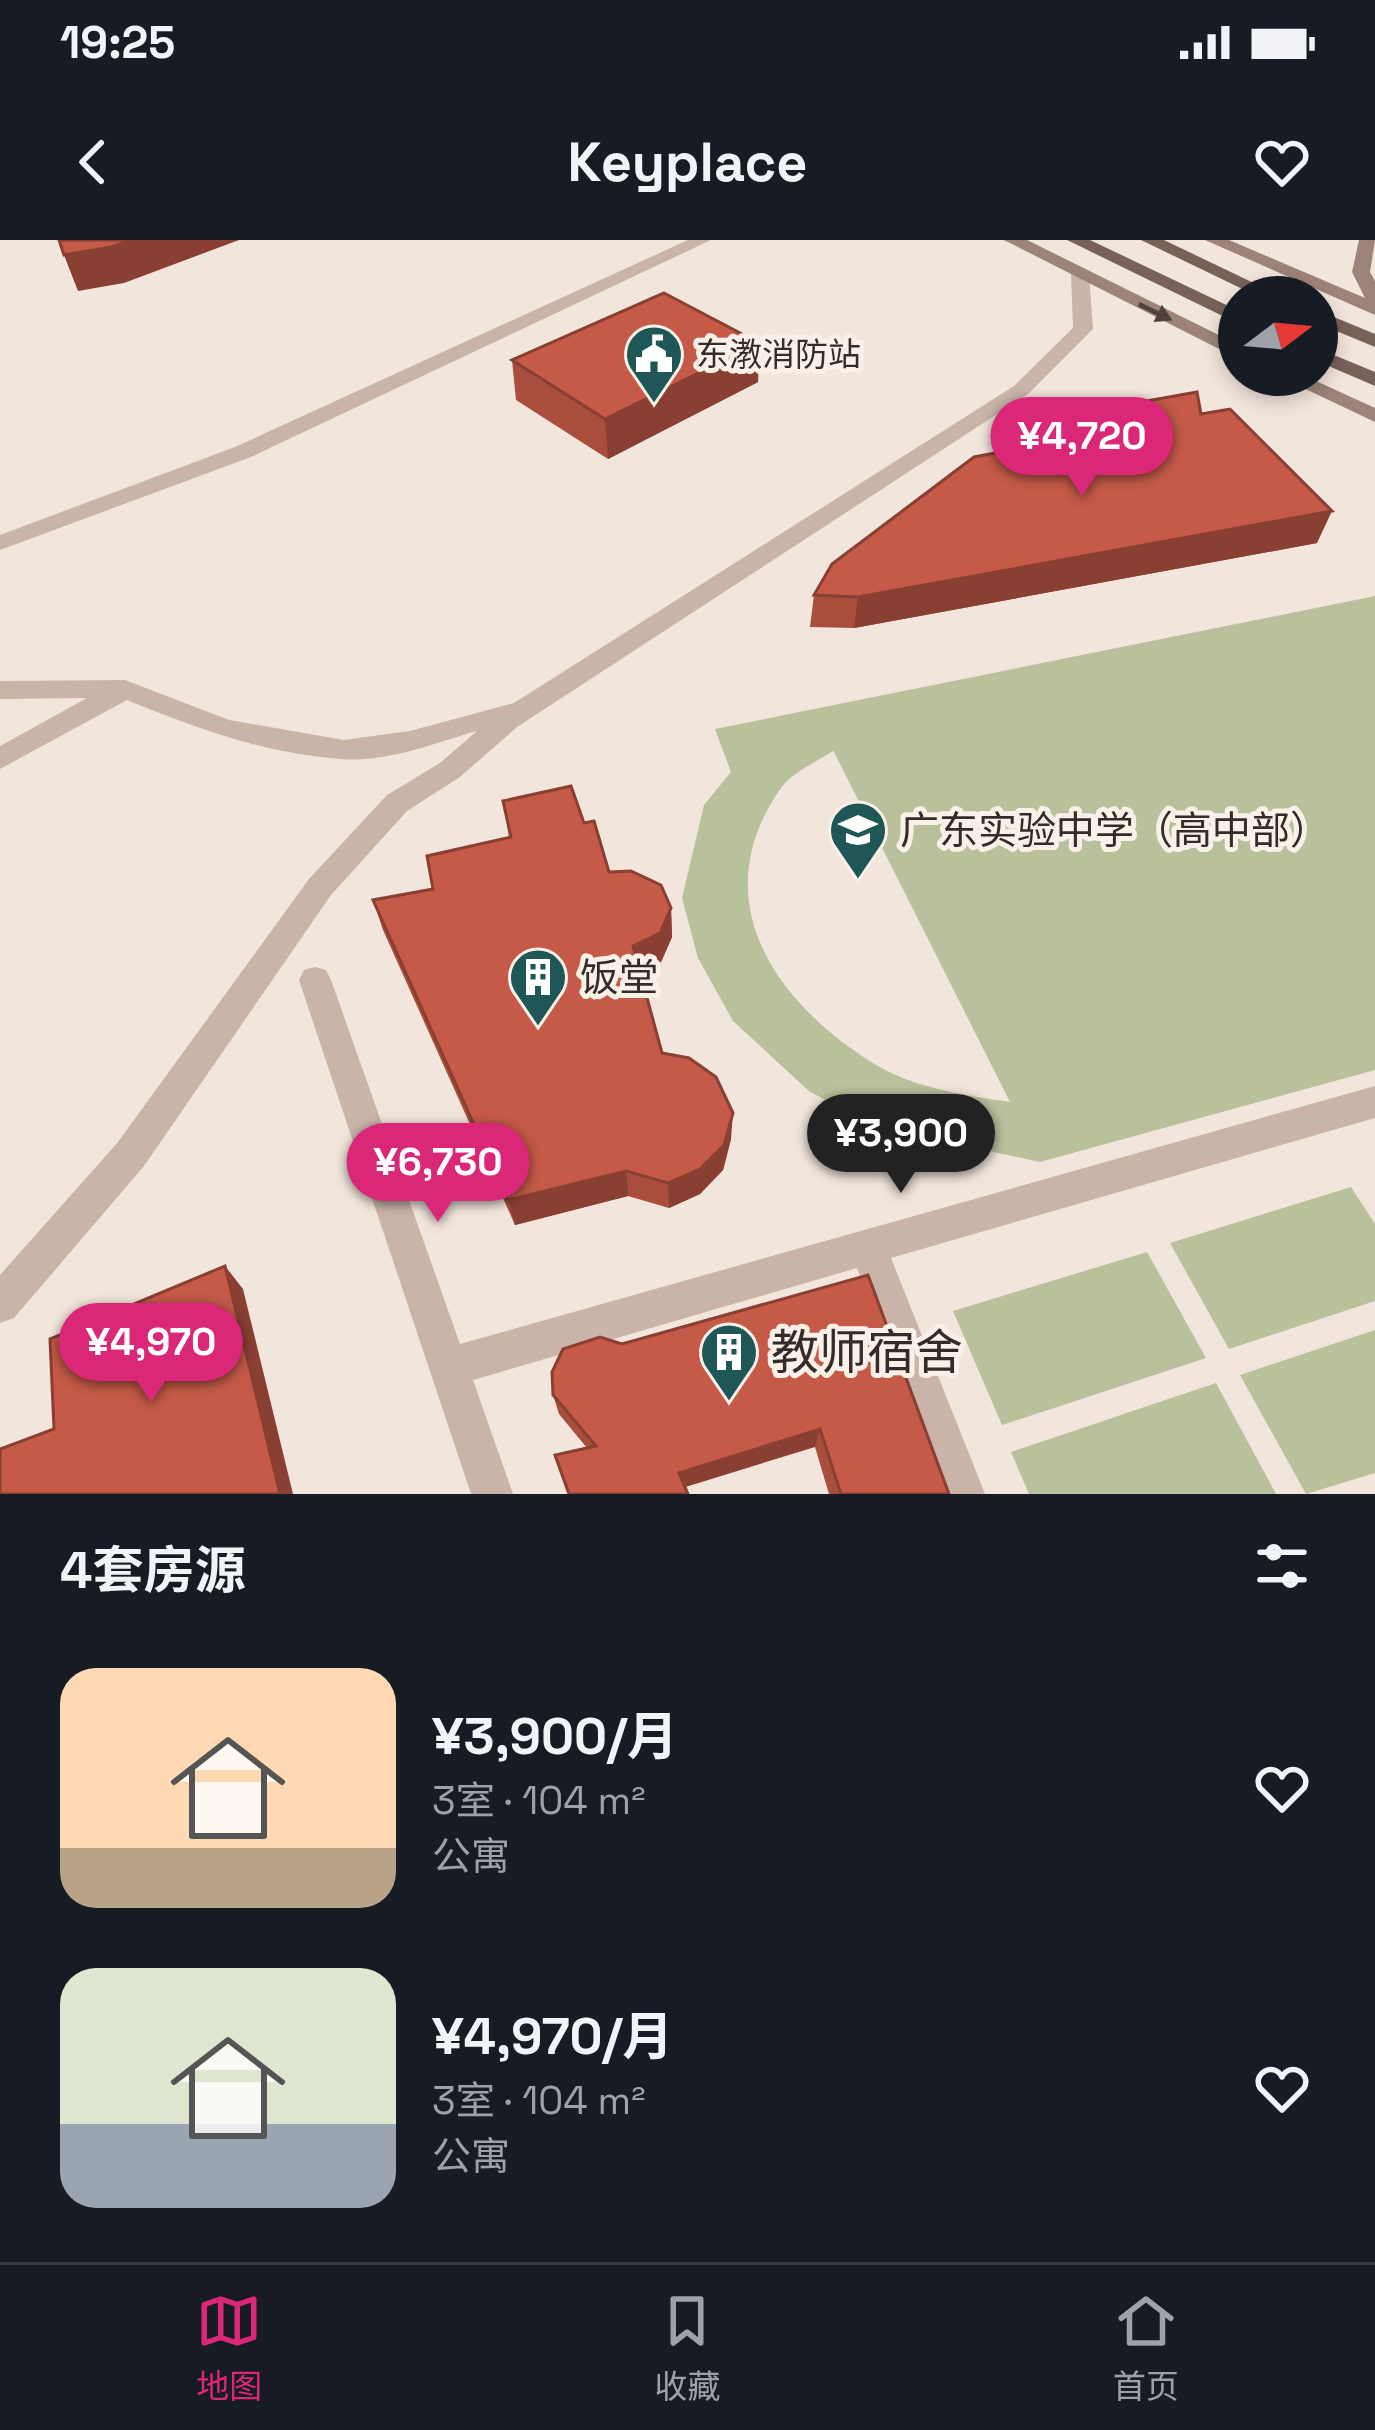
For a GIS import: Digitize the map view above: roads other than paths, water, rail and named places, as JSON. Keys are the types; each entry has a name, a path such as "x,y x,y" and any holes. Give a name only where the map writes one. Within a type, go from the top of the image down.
{"main road":[{"path":"1076,240 1218,308"},
{"path":"1150,240 1228,276"},
{"path":"1338,325 1375,341"},
{"path":"1338,364 1369,378"}],"street":[{"path":"0,543 243,452 702,240"},
{"path":"1013,240 1218,342"},
{"path":"1214,240 1375,309"},
{"path":"1369,240 1361,272 1375,299"},
{"path":"0,1304 131,1154 320,887 398,802 450,770 507,720 1021,391 1083,329 1080,274"},
{"path":"1332,396 1375,416"},
{"path":"0,690 125,688 225,729 344,749 410,741 534,704"},
{"path":"0,759 125,688"},
{"path":"315,980 492,1494"},
{"path":"448,1366 1375,1102"},
{"path":"867,1244 964,1494"}],"place":[{"name":"东漖消防站","path":"654,405"},
{"name":"广东实验中学（高中部）","path":"858,881"},
{"name":"饭堂","path":"538,1028"},
{"name":"教师宿舍","path":"729,1403"}]}
